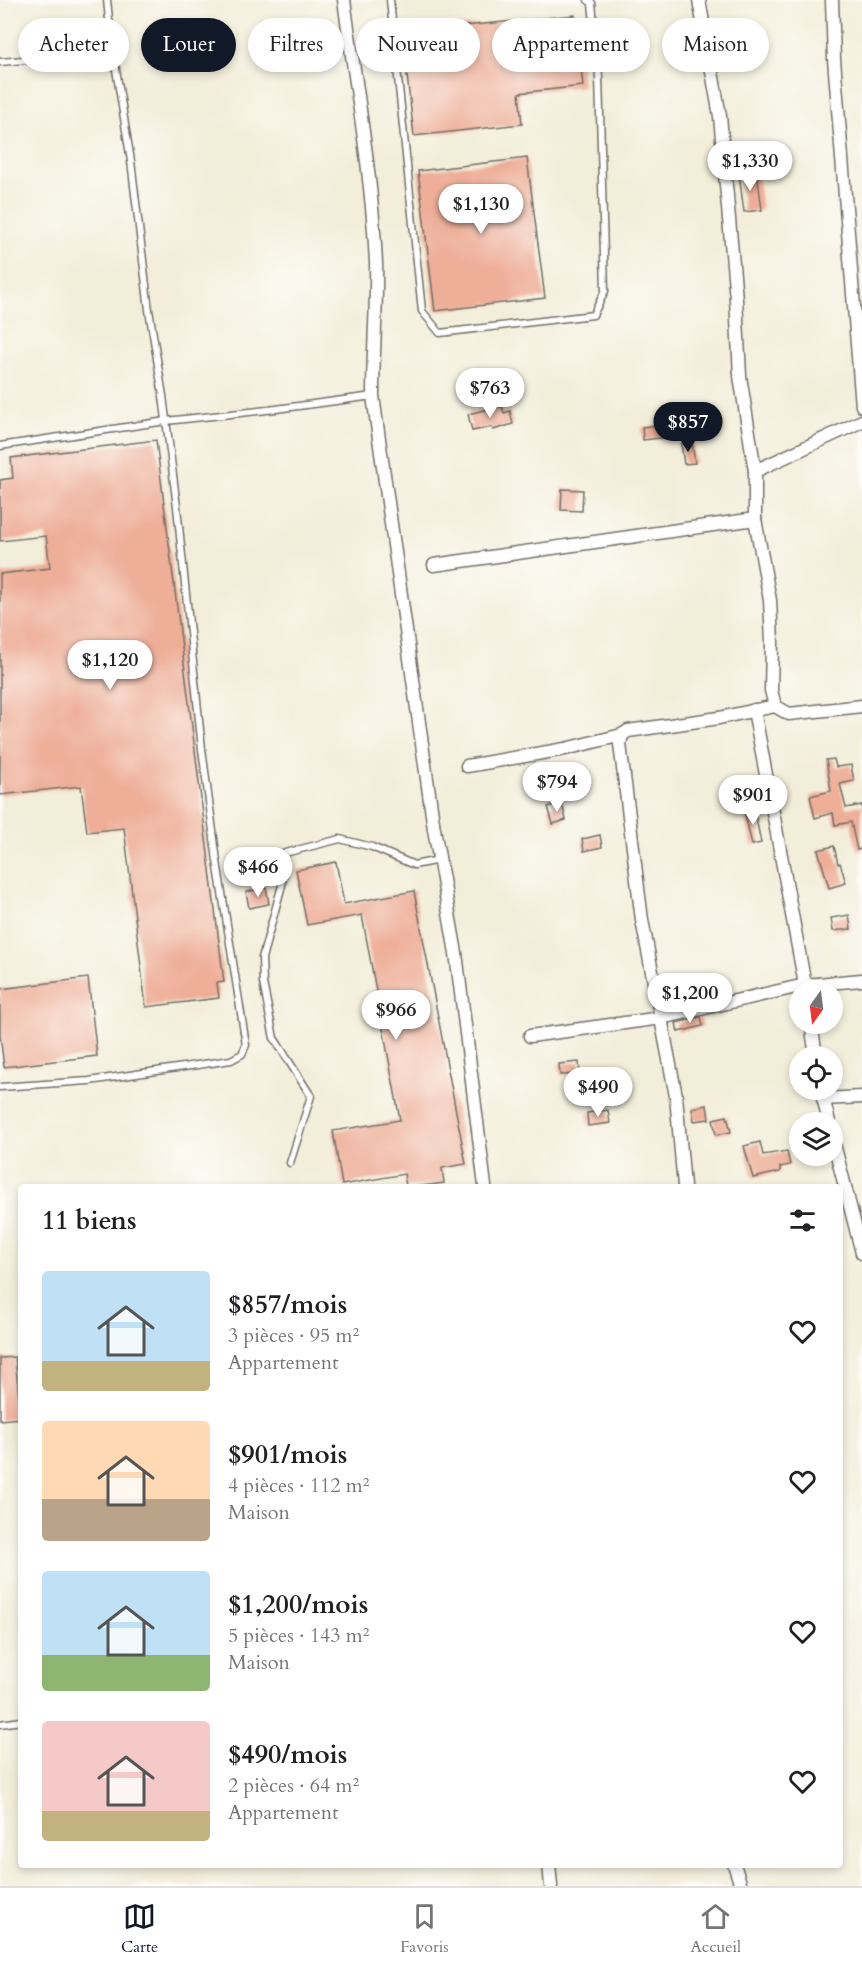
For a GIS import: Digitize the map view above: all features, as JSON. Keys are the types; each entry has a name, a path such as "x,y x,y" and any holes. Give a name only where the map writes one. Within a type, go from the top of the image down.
{"street":[{"path":"344,0 369,183 376,261 377,312 373,396 439,860 456,953 486,1184"},
{"path":"699,0 720,116 736,299 740,376 755,471 755,519 770,600 771,690 775,706"},
{"path":"832,0 834,59 862,406"},
{"path":"755,471 862,422"},
{"path":"434,565 755,519"},
{"path":"467,765 565,749 622,735 628,731 718,718 775,706 789,714 862,706"},
{"path":"754,710 804,980"},
{"path":"622,735 620,744 642,920 676,1096 684,1184"},
{"path":"843,983 862,980"},
{"path":"530,1036 661,1018 789,991"},
{"path":"843,1096 862,1097"},
{"path":"840,1166 862,1253"},
{"path":"549,1868 550,1886"},
{"path":"735,1868 741,1886"}],"lane":[{"path":"107,0 109,18"},
{"path":"390,0 422,311 440,333 593,315 605,291 599,77 592,3 588,0"},
{"path":"0,62 18,61"},
{"path":"0,1087 89,1081 231,1060 242,1054 246,1045 202,749 186,580 166,421 149,310 131,161 116,72"},
{"path":"0,447 166,421 373,396"},
{"path":"290,1163 311,1096 274,1038 263,982 262,958 282,885 285,853 340,839 372,847 414,865 439,860"},
{"path":"0,1724 18,1721"}],"building":[{"path":"575,15 575,18 544,18"},
{"path":"492,23 492,72 581,72 583,86 519,93 522,124 414,136 407,72 480,72 480,24"},
{"path":"527,158 545,298 435,311 418,171"},
{"path":"757,172 762,210 744,212 739,174"},
{"path":"502,406 504,413 510,411 513,424 493,430 492,427 472,431 468,414"},
{"path":"667,424 669,437 643,440 642,427"},
{"path":"156,440 224,982 217,983 219,998 146,1007 124,828 87,832 81,786 0,795 0,574 50,568 46,536 0,541 0,480 13,478 11,458"},
{"path":"692,442 695,463 684,464 681,444"},
{"path":"562,489 583,490 582,511 561,510"},
{"path":"834,759 836,767 851,765 854,781 840,784 846,808 862,805 862,849 857,850 851,822 835,825 833,813 815,818 810,796 831,791 826,760"},
{"path":"572,776 576,796 553,800 550,781"},
{"path":"562,803 566,820 553,824 548,807"},
{"path":"754,808 761,843 752,845 744,810"},
{"path":"600,835 602,847 584,851 582,839"},
{"path":"834,846 846,883 829,888 818,850"},
{"path":"336,862 344,904 414,891 466,1164 442,1168 444,1183 406,1184 404,1174 342,1184 333,1131 400,1120 362,915 307,925 296,870"},
{"path":"266,888 269,904 249,908 246,892"},
{"path":"849,915 851,929 833,931 831,918"},
{"path":"88,978 97,1056 4,1067 0,1035 0,989"},
{"path":"701,1017 703,1026 678,1032 676,1023"},
{"path":"579,1062 580,1074 560,1075 559,1064"},
{"path":"707,1105 709,1119 694,1121 692,1108"},
{"path":"608,1110 610,1123 588,1126 587,1113"},
{"path":"727,1116 731,1132 716,1135 713,1119"},
{"path":"760,1142 763,1155 787,1151 789,1165 780,1167 780,1172 753,1178 744,1146"},
{"path":"15,1357 18,1418 0,1420 0,1358"}]}
